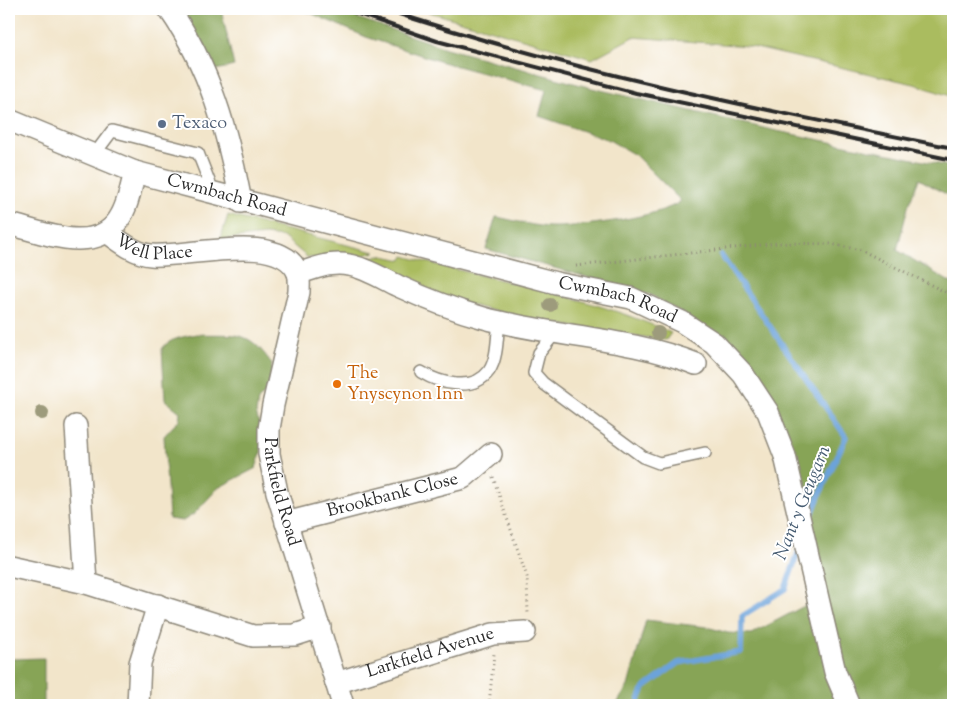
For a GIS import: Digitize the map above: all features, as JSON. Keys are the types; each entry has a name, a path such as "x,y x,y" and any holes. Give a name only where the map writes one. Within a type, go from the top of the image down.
{"street":[{"path":"169,9 187,35 213,90 231,147 241,202"},
{"name":"Cwmbach Road","path":"9,120 135,172 241,202 556,283 631,298 682,322 714,343 743,374 768,412 785,456 800,528 835,672 849,705"},
{"path":"108,232 119,219 135,172"},
{"name":"Well Place","path":"9,224 74,239 90,238 108,232 122,244 150,255 236,249 278,252 288,259 298,273"},
{"name":"Cwmbach Road","path":"298,273 323,265 337,263 351,265 421,296 484,318 629,345 676,356 696,364"},
{"name":"Parkfield Road","path":"298,273 299,292 269,429 272,473 343,705"},
{"path":"76,426 86,583"},
{"name":"Brookbank Close","path":"286,523 463,478 491,464"},
{"path":"9,566 86,583 253,636 295,635 320,627"},
{"path":"138,705 140,662 158,605"},
{"name":"Larkfield Avenue","path":"336,683 496,634 524,632"}],"lane":[{"path":"94,155 112,130 198,153 215,194"},
{"path":"421,372 436,381 465,384 478,379 489,371 495,352 499,321"},
{"path":"556,332 540,353 534,373 543,384 643,457 659,463 705,453"}],"path":[{"path":"556,283 559,268 778,243 830,244 861,250 953,296"},
{"path":"491,464 527,577 529,610 524,632"},
{"path":"489,705 496,634"}],"green space":[{"path":"179,9 221,9 234,66 211,71"},
{"path":"301,9 331,9 446,48 592,88 772,130 953,167 953,198 919,179 908,207 897,250 953,284 953,705 858,705 836,641 777,408 761,378 739,354 684,314 651,295 486,249 496,217 542,226 570,226 603,223 640,216 671,207 681,201 635,155 609,140 539,116 546,90 442,62 366,37"},
{"path":"419,9 953,9 953,97 914,84 747,46 633,37 592,59"},
{"path":"228,215 375,252 358,257 342,253 318,259 307,257 283,237 265,235 220,240"},
{"path":"379,255 402,260 404,256 573,298 606,308 671,333 666,340 600,331 512,315 473,305 439,294 357,262"},
{"path":"196,334 231,335 247,339 263,352 272,364 269,389 258,400 256,413 262,433 261,453 256,468 218,488 194,514 183,521 169,519 164,436 179,420 180,412 165,400 162,349 173,340"},
{"path":"808,604 838,705 616,705 628,686 646,620 707,627 728,633 751,634"},
{"path":"44,658 44,705 9,705 9,659"}],"waterway":[{"name":"Nant y Geugarn","path":"721,255 846,437 808,524"},
{"name":"Nant y Geugarn","path":"637,705 644,688 678,663 741,652 742,616 785,589 799,550"}],"railway":[{"path":"344,9 437,41 636,93 953,160"},
{"path":"384,9 524,52 666,88 953,148"}],"place":[{"name":"Texaco","path":"162,124"},
{"name":"The Ynyscynon Inn","path":"337,384"}]}
